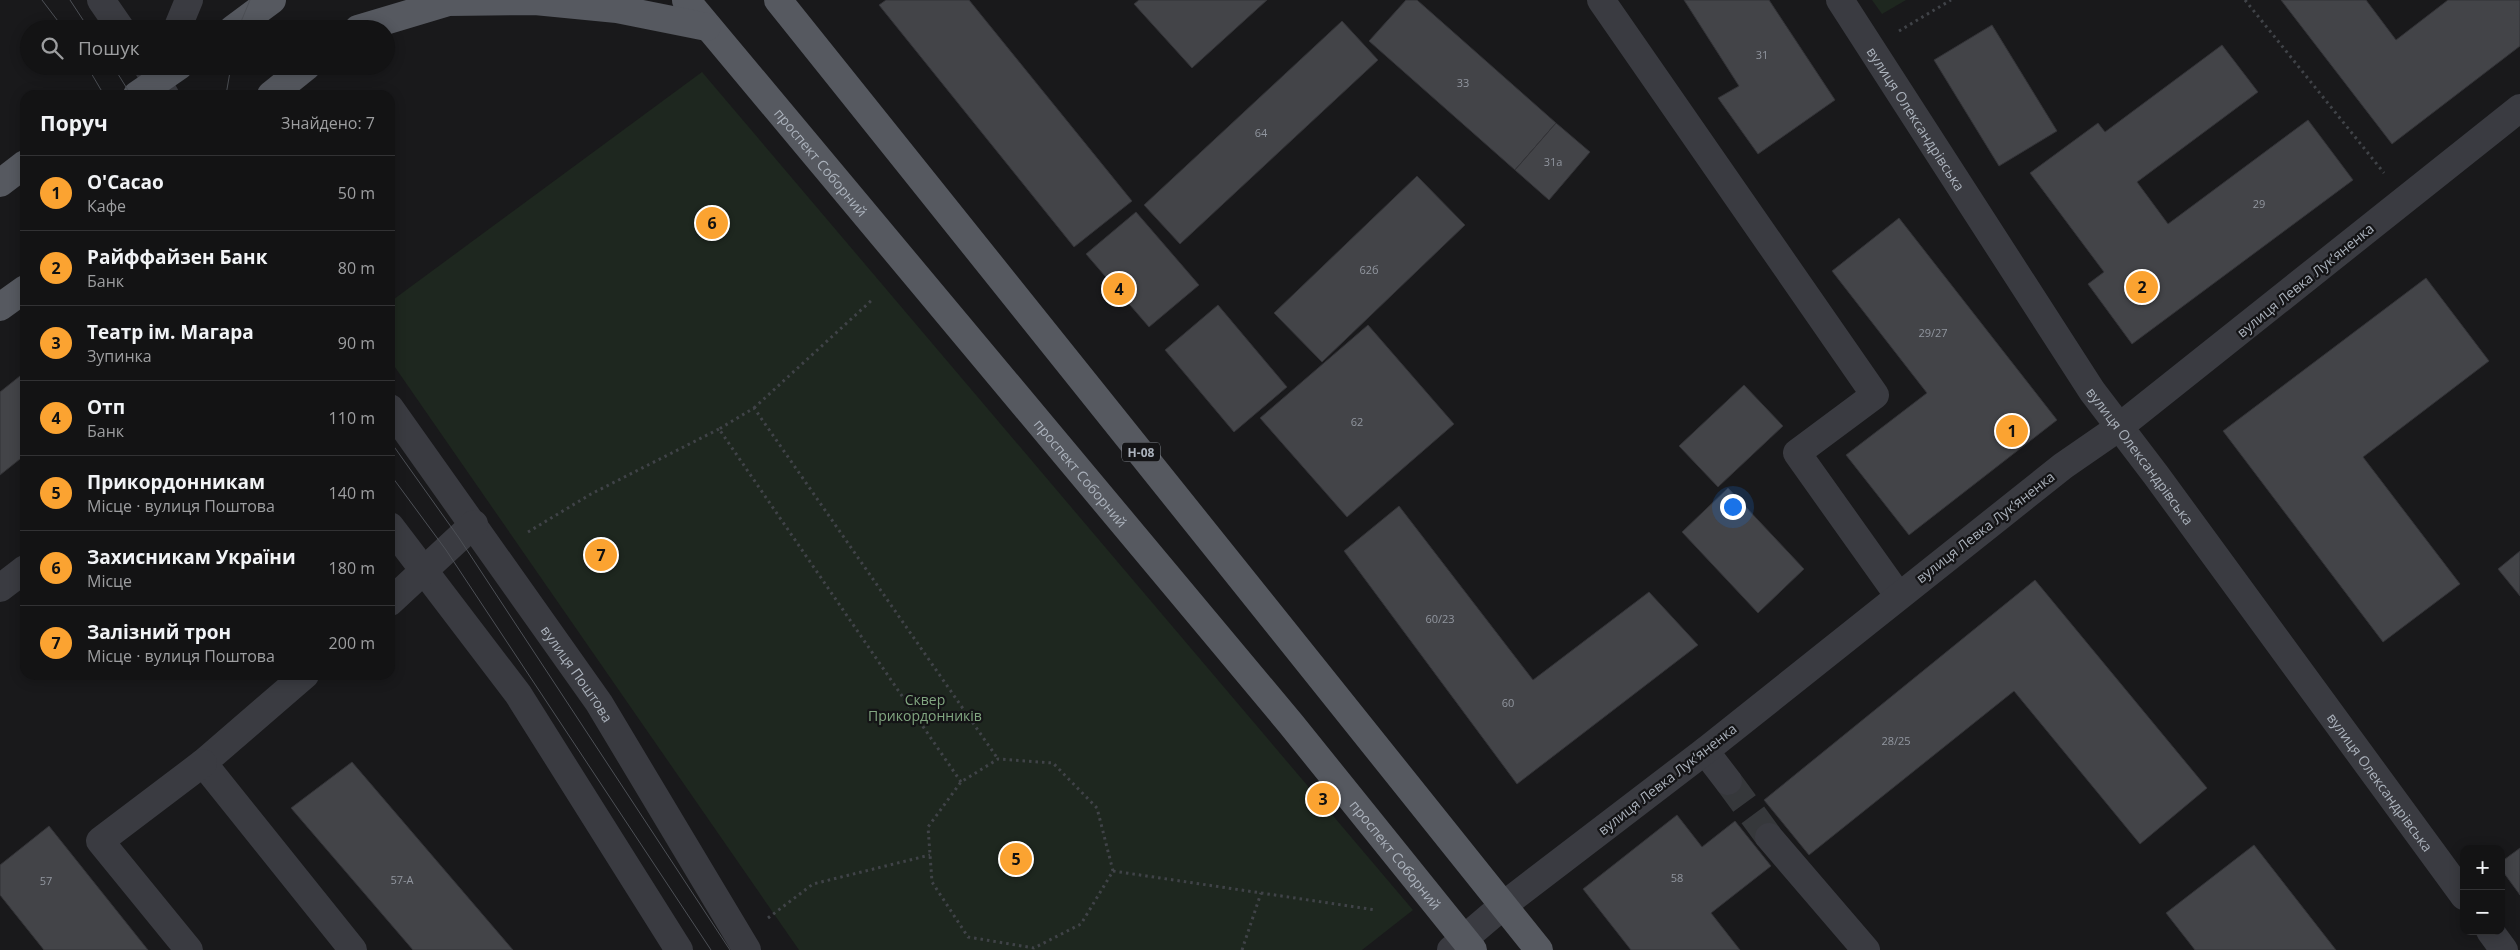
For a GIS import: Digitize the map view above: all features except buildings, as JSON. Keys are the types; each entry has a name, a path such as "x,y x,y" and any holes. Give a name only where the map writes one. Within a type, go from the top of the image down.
{"main road":[{"path":"245,20 272,0"},
{"path":"366,20 389,0"},
{"name":"проспект Соборний","path":"686,0 1285,717 1463,946"},
{"name":"Н-08","path":"778,0 1505,904 1539,950"},
{"path":"387,20 448,2 525,2 617,9 707,27"},
{"path":"277,90 296,75"},
{"path":"0,183 20,168"},
{"path":"0,307 20,293"}],"street":[{"path":"102,0 115,20"},
{"path":"181,20 189,0"},
{"path":"1601,0 1875,394 1797,453 1898,595"},
{"name":"вулиця Олександрівська","path":"1840,0 2092,391 2118,428 2162,483 2460,891"},
{"name":"вулиця Левка Лукʼяненка","path":"1463,946 1505,904 1705,751 1898,595 2063,466 2118,428 2520,108"},
{"name":"вулиця Поштова","path":"395,415 599,703 747,950"},
{"path":"395,598 474,524"},
{"path":"395,533 518,694 679,950"},
{"path":"0,588 20,573"},
{"path":"189,950 100,841 203,763 299,680"},
{"path":"1705,751 1728,781"},
{"path":"203,763 353,950"},
{"path":"1769,837 1866,950"},
{"path":"2493,935 2504,950"}],"path":[{"path":"1871,48 1951,0"},
{"path":"2246,0 2405,200"},
{"path":"528,532 591,494 719,429 754,408 873,299"},
{"path":"754,408 998,759"},
{"path":"719,429 961,782"},
{"path":"998,759 1053,763 1097,808 1113,871 1081,924 1034,948 968,937 932,882 928,827 961,782 998,759"},
{"path":"768,918 813,884 930,855"},
{"path":"1113,871 1376,910"},
{"path":"1242,950 1261,893"}],"green space":[{"path":"1872,0 1906,0 1882,14"},
{"name":"Сквер Прикордонників","path":"702,72 1413,910 1362,950 799,950 395,367 395,298"}],"tunnel":[{"path":"1728,781 1769,837"}],"tram line":[{"path":"42,0 57,20"},
{"path":"70,0 83,20"},
{"path":"242,20 250,0"},
{"path":"92,75 101,90"},
{"path":"119,75 128,90"},
{"path":"227,90 229,75"},
{"path":"395,448 459,538 730,950"},
{"path":"395,481 446,550 711,950"}],"place":[{"name":"Захисникам України","path":"712,223"},
{"name":"Райффайзен Банк","path":"2142,287"},
{"name":"Отп","path":"1119,289"},
{"name":"O'Cacao","path":"2012,431"},
{"name":"Залізний трон","path":"601,555"},
{"name":"Театр ім. Магара","path":"1323,799"},
{"name":"Прикордонникам","path":"1016,859"}]}
